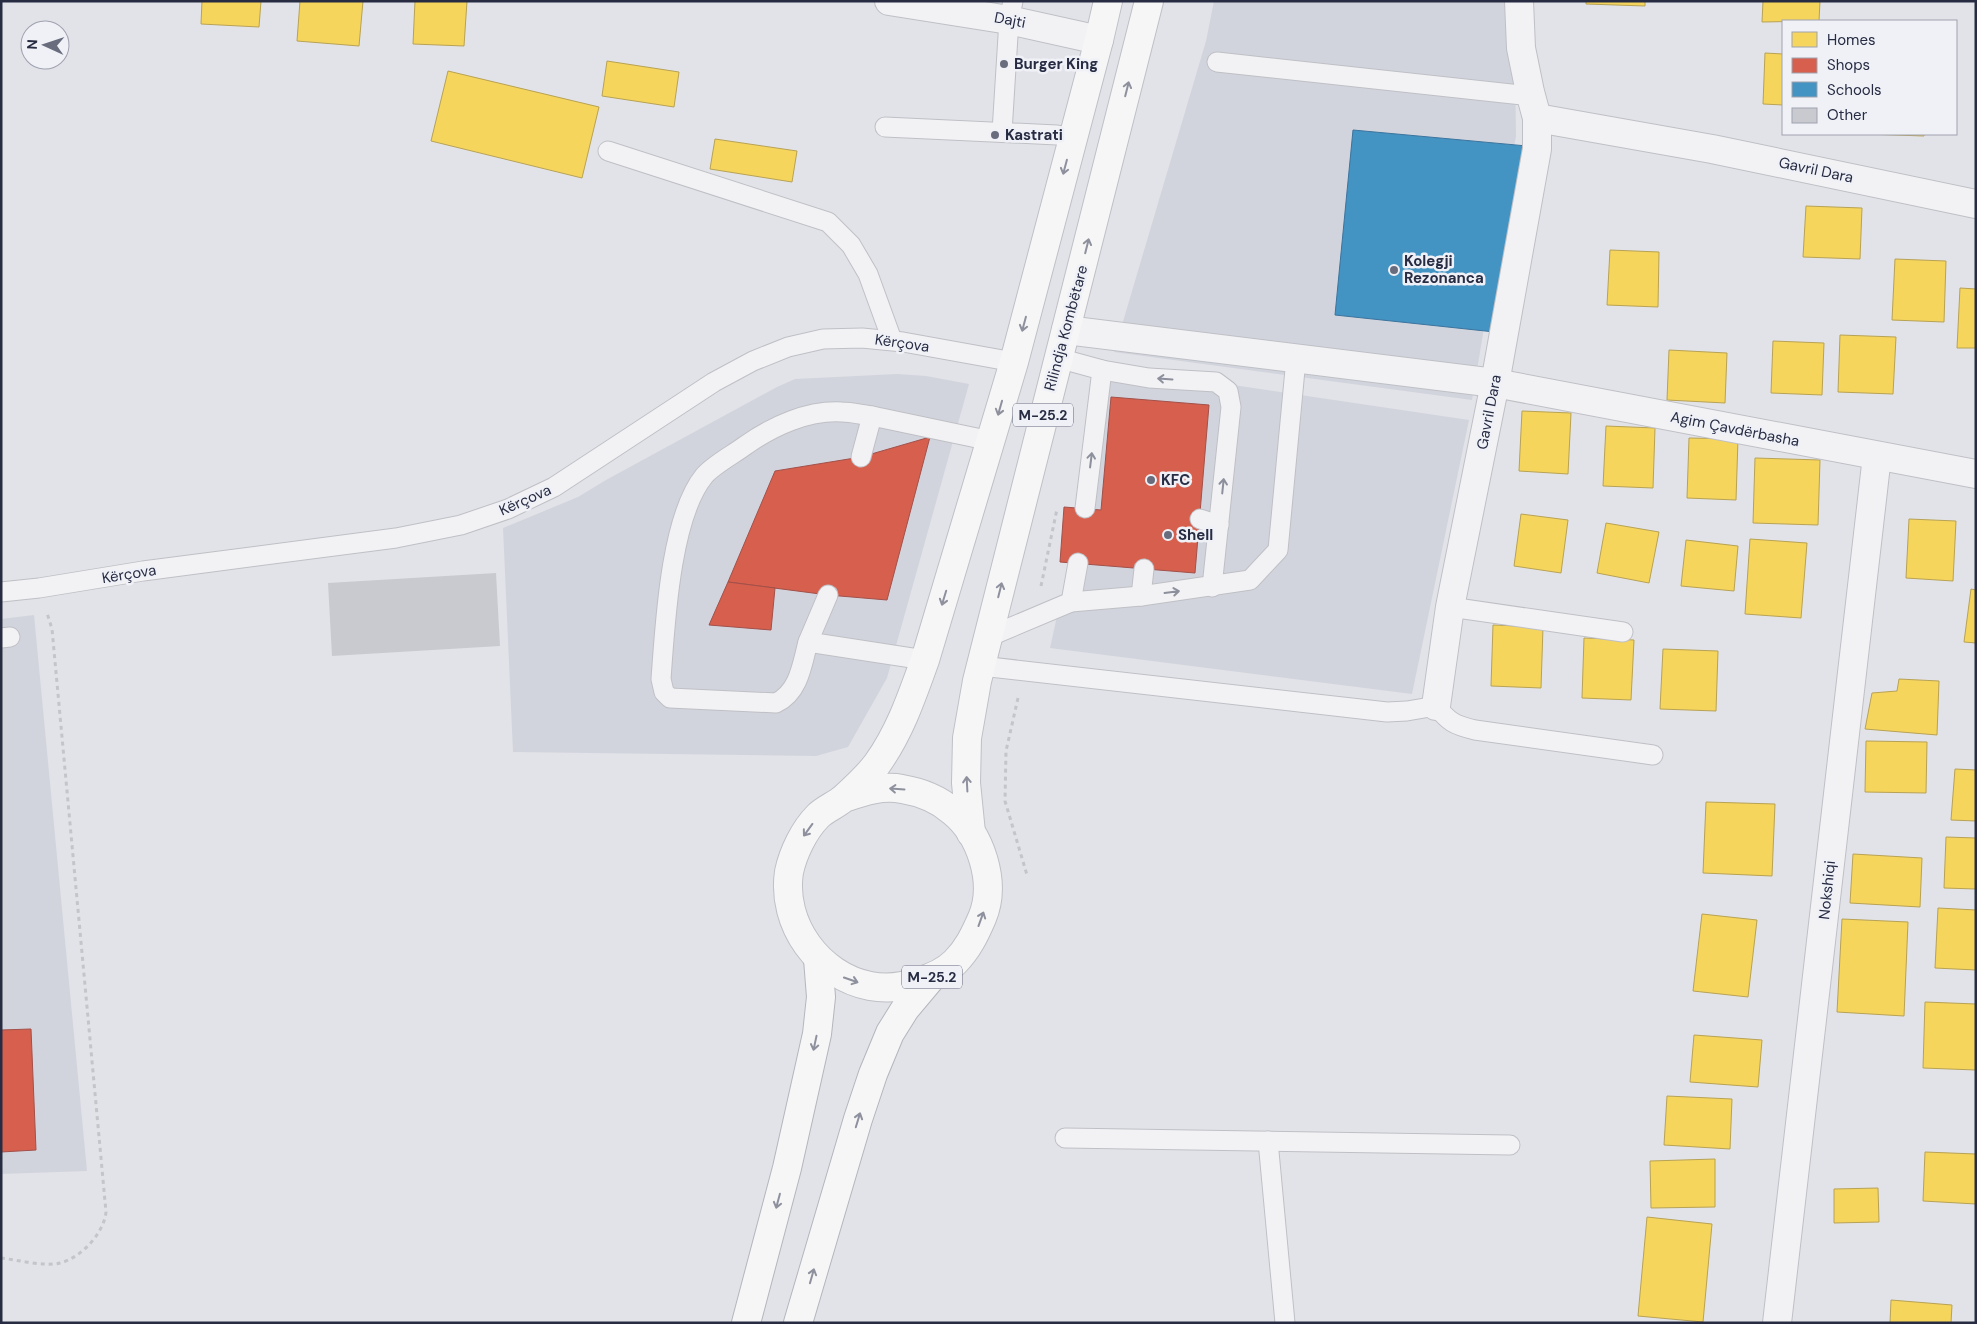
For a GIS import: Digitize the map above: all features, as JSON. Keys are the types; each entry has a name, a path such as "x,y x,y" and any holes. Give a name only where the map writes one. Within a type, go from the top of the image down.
{"main road":[{"name":"M-25.2","path":"844,798 871,789 900,788 928,796 952,811 971,833 983,858 988,886 984,915 972,941 954,962 931,978 902,987 871,986 843,977 818,959 800,934 789,904 789,872 799,842 818,816 844,798 876,766 894,739 925,660 1014,362 1100,40 1108,1"},
{"name":"Rilindja Kombëtare","path":"971,833 966,783 967,738 981,666 1148,1"},
{"path":"746,1323 787,1168 817,1034 821,997 818,959"},
{"path":"798,1323 873,1074 890,1034 905,1009 931,978"}],"street":[{"name":"Dajti","path":"889,1 1011,10 1100,40"},
{"name":"Gavril Dara","path":"1436,706 1450,608 1495,383 1537,149 1534,107 1521,48 1519,1"},
{"name":"Gavril Dara","path":"1534,107 1712,149 1976,204"},
{"name":"Agim Çavdërbasha","path":"1066,330 1495,383 1976,474"},
{"name":"Nokshiqi","path":"1777,1323 1877,456"}],"lane":[{"path":"1002,132 1011,10"},
{"path":"1216,62 1534,107"},
{"path":"884,127 1057,135 1073,138"},
{"path":"608,152 828,222 851,244 868,274 892,340"},
{"name":"Kërçova","path":"1,592 39,588 143,571 396,538 461,525 508,508 554,487 714,382 754,361 788,347 823,338 892,340 1014,362"},
{"path":"1058,358 1102,370 1150,378 1216,382 1228,391 1231,407 1212,587"},
{"path":"988,637 1071,602 1141,596 1250,580 1278,550 1296,359"},
{"path":"1091,498 1102,370"},
{"path":"828,595 808,642 799,676 793,690 786,698 776,703 670,698 664,692 661,679 670,586 682,521 692,496 704,475 755,439 786,422 814,414 841,412 872,416 991,441"},
{"path":"861,457 872,416"},
{"path":"1200,519 1219,525"},
{"path":"1071,602 1078,563"},
{"path":"1141,596 1144,569"},
{"path":"1450,608 1624,632"},
{"path":"808,642 925,660"},
{"path":"981,666 1387,712 1436,706 1448,720 1458,726 1475,730 1653,755"},
{"path":"1065,1138 1510,1145"},
{"path":"1268,1141 1285,1323"}],"path":[{"path":"1,1258 61,1263 77,1255 94,1238 105,1220 106,1212 52,629 39,588"}],"shaded area":[{"path":"1214,1 1514,1 1516,136 1472,400 1114,352 1206,41"},
{"path":"1112,367 1469,420 1412,694 1050,648"},
{"path":"897,374 926,376 969,384 887,678 848,747 816,756 513,752 503,528 578,497 777,387 795,379"},
{"path":"34,615 87,1171 1,1174 1,619"}],"building: Homes":[{"path":"202,1 261,1 259,27 201,24"},
{"path":"300,1 363,1 359,46 297,41"},
{"path":"415,1 467,1 464,46 413,44"},
{"path":"1586,1 1645,1 1645,6 1586,4"},
{"path":"1763,1 1820,1 1819,20 1762,22"},
{"path":"1765,53 1782,54 1782,105 1763,104"},
{"path":"607,61 679,72 674,107 602,96"},
{"path":"448,71 599,107 582,178 431,141"},
{"path":"715,139 797,151 792,182 710,169"},
{"path":"1806,206 1862,208 1860,259 1803,257"},
{"path":"1610,250 1659,252 1658,307 1607,305"},
{"path":"1895,259 1946,261 1944,322 1892,320"},
{"path":"1960,288 1976,289 1976,348 1957,348"},
{"path":"1840,335 1896,337 1893,394 1838,392"},
{"path":"1773,341 1824,343 1822,395 1771,393"},
{"path":"1669,350 1727,353 1725,403 1667,400"},
{"path":"1522,411 1571,413 1568,474 1519,471"},
{"path":"1606,426 1655,428 1653,488 1603,486"},
{"path":"1689,438 1738,439 1736,500 1687,498"},
{"path":"1755,458 1820,460 1818,525 1753,523"},
{"path":"1521,514 1568,520 1561,573 1514,566"},
{"path":"1909,519 1956,521 1953,581 1906,578"},
{"path":"1606,523 1659,532 1649,583 1597,573"},
{"path":"1750,539 1807,543 1801,618 1745,614"},
{"path":"1686,540 1738,546 1734,591 1681,586"},
{"path":"1971,589 1976,590 1976,643 1964,642"},
{"path":"1493,625 1543,627 1541,688 1491,686"},
{"path":"1584,638 1634,640 1631,700 1582,698"},
{"path":"1663,649 1718,651 1716,711 1660,709"},
{"path":"1899,679 1939,681 1937,735 1865,729 1872,693 1897,691"},
{"path":"1866,741 1927,742 1926,793 1865,792"},
{"path":"1955,769 1976,770 1976,821 1951,820"},
{"path":"1706,802 1775,804 1772,876 1703,873"},
{"path":"1946,837 1976,838 1976,889 1944,888"},
{"path":"1853,854 1922,858 1920,907 1850,903"},
{"path":"1938,908 1976,910 1976,970 1935,968"},
{"path":"1702,914 1757,920 1748,997 1693,991"},
{"path":"1842,919 1908,922 1904,1016 1837,1012"},
{"path":"1925,1002 1976,1004 1976,1070 1923,1068"},
{"path":"1694,1035 1762,1040 1758,1087 1690,1082"},
{"path":"1667,1096 1732,1099 1730,1149 1664,1145"},
{"path":"1925,1152 1976,1154 1976,1204 1923,1201"},
{"path":"1715,1159 1715,1207 1651,1208 1650,1161"},
{"path":"1878,1188 1879,1222 1834,1223 1834,1189"},
{"path":"1647,1217 1712,1224 1703,1322 1638,1316"},
{"path":"1891,1300 1952,1305 1951,1323 1890,1323"}],"building: Shops":[{"path":"1111,397 1209,405 1195,573 1060,562 1064,507 1101,510"},
{"path":"930,437 887,600 828,595 728,582 775,471 861,457"},
{"path":"728,582 775,588 771,630 709,625"},
{"path":"31,1029 36,1150 1,1152 1,1030"}],"building: Schools":[{"path":"1353,130 1527,146 1504,333 1335,315"}],"building: Other":[{"path":"496,573 500,646 332,656 328,583"}],"place":[{"name":"Burger King","path":"1004,64"},
{"name":"Kastrati","path":"995,135"},
{"name":"Kolegji Rezonanca","path":"1394,270"},
{"name":"KFC","path":"1151,480"},
{"name":"Shell","path":"1168,535"}]}
